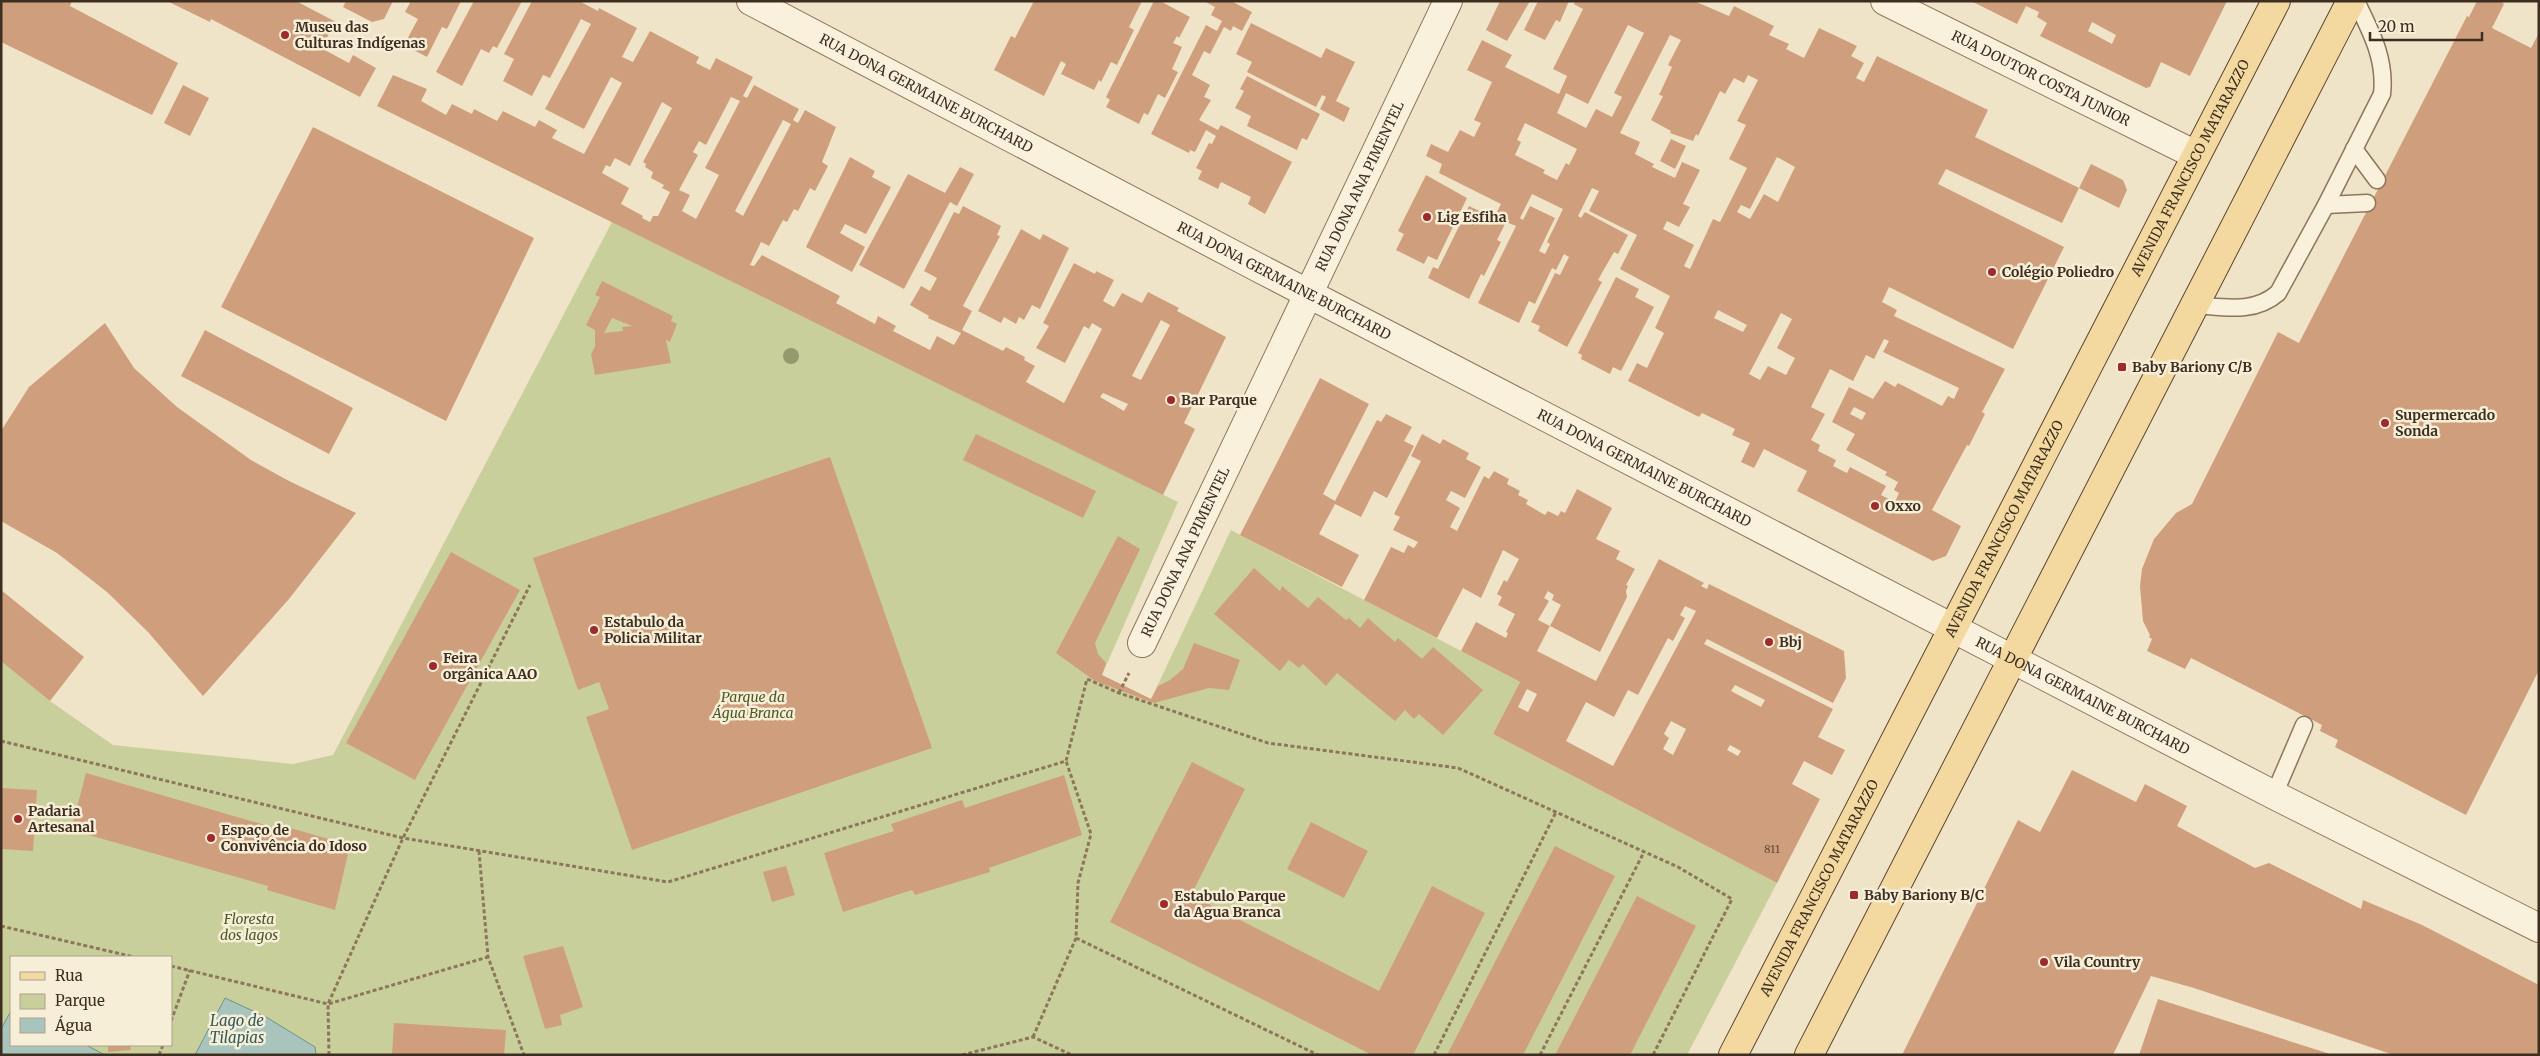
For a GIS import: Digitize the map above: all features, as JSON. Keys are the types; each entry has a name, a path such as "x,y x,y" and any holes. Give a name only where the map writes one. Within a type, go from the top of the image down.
{"main road":[{"name":"AVENIDA FRANCISCO MATARAZZO","path":"1733,1055 2276,1"},
{"path":"1809,1055 2351,1"}],"street":[{"name":"RUA DONA GERMAINE BURCHARD","path":"751,1 2274,795 2539,928"},
{"name":"RUA DONA ANA PIMENTEL","path":"1142,643 1448,1"},
{"name":"RUA DOUTOR COSTA JUNIOR","path":"1885,1 2196,155"}],"lane":[{"path":"2194,305 2244,308 2267,303 2278,293 2326,205 2382,94 2384,78 2377,43 2356,1"},
{"path":"2354,149 2377,180"},
{"path":"2326,205 2367,202"},
{"path":"2274,795 2304,725"}],"path":[{"path":"329,1055 328,1004 403,838 530,585"},
{"path":"1033,1037 1076,938 1078,884 1091,834 1066,761 1087,679 1119,693 1268,742 1458,768 1678,867 1732,899 1653,1055"},
{"path":"1,741 403,838 668,882 1066,761"},
{"path":"1434,1055 1556,812"},
{"path":"480,851 488,957 524,1055"},
{"path":"1540,1055 1644,852"},
{"path":"1,926 130,956"},
{"path":"1076,938 1318,1055"},
{"path":"172,966 328,1004 488,957"},
{"path":"172,1018 190,970"},
{"path":"962,1055 1033,1037 1072,1055"}],"green space":[{"name":"Parque da Água Branca","path":"612,222 1178,502 1102,675 1151,699 1231,530 1520,682 1493,734 1777,883 1687,1055 1,1055 1,660 50,701 113,745 293,764 333,755"}],"water":[{"name":"Lago de Tilapias","path":"225,998 266,1017 315,1047 316,1055 195,1055"},
{"path":"10,1013 10,1046 88,1046 105,1055 1,1055 1,1029"}],"building":[{"path":"1,1 72,1 70,6 178,63 152,115 1,42"},
{"name":"Museu das Culturas Indígenas","path":"167,1 296,1 336,22 321,48 349,63 353,55 376,68 360,97 211,19 210,22"},
{"path":"346,1 393,1 384,19 372,22 343,7"},
{"path":"411,1 461,1 447,29 442,27 427,57 404,45 418,19 405,12"},
{"path":"474,1 522,1 497,48 493,46 489,53 481,49 462,86 436,72"},
{"path":"532,1 579,1 598,11 599,8 637,28 622,57 633,62 650,31 699,57 696,63 710,70 716,58 753,77 743,96 747,98 754,85 799,109 793,120 798,123 805,110 836,127 822,162 828,166 815,191 810,188 798,211 794,209 787,222 783,220 769,246 761,242 750,265 754,266 762,255 840,296 836,303 875,324 878,316 896,326 893,331 930,350 937,336 954,345 961,333 928,318 929,316 910,305 921,286 930,291 937,278 924,271 954,212 959,214 963,206 1001,226 997,235 1000,236 963,306 972,311 962,330 1003,351 1006,347 1025,357 1024,360 1035,366 1026,382 1064,403 1102,329 1092,323 1089,329 1084,326 1065,363 1036,348 1049,326 1043,323 1074,263 1095,274 1096,271 1114,280 1103,301 1114,307 1122,293 1142,303 1148,292 1179,308 1177,311 1226,337 1184,423 1195,429 1163,495 377,106 393,75 427,89 421,101 446,115 452,104 472,114 474,109 497,121 503,111 535,127 539,120 557,130 552,138 584,154 622,83 611,77 584,129 545,109 591,24 581,19 550,78 543,75 532,96 503,81 514,59 504,54","holes":["731,97 740,101 705,168 719,175 696,219 682,211 690,195 679,190 698,155 693,152 699,141 706,145","662,102 672,108 643,162 646,164 645,167 653,172 651,178 664,185 662,188 670,192 658,216 653,216 650,222 621,204 629,188 602,173 606,165 610,167 615,158 630,166","783,120 791,124 743,216 735,211","1161,320 1170,325 1141,380 1132,376","1103,393 1128,404 1124,411 1100,397"]},
{"path":"1034,1 1142,1 1129,27 1134,30 1117,65 1111,62 1101,82 1099,80 1094,90 1061,74 1066,64 1061,61 1044,96 994,70 1011,36 1015,38"},
{"path":"1154,1 1160,1 1190,17 1179,38 1177,36 1173,43 1182,47 1172,69 1178,72 1165,98 1158,94 1148,115 1144,113 1139,124 1106,107 1110,100 1106,97"},
{"path":"1204,1 1231,1 1252,12 1242,31 1233,26 1231,31 1224,27 1210,54 1204,51 1192,75 1210,85 1204,97 1211,100 1199,120 1218,130 1221,125 1292,162 1265,214 1248,204 1251,197 1221,182 1218,189 1198,179 1202,171 1196,168 1209,143 1212,144 1216,136 1206,130 1195,152 1190,150 1189,153 1151,134 1206,25 1217,31 1222,21 1211,15 1215,7"},
{"path":"1500,1 1530,1 1507,41 1486,30"},
{"path":"1538,1 1569,1 1560,22 1556,20 1545,40 1524,30"},
{"path":"1575,1 1694,1 1729,16 1734,6 1774,26 1769,35 1789,44 1786,49 1804,58 1819,28 1857,46 1851,56 1864,63 1856,78 1864,82 1877,56 1988,110 1975,137 2079,188 2062,223 1946,169 1938,184 2064,247 2013,349 1889,287 1882,302 1897,310 1894,316 2005,369 1982,412 1985,414 1969,446 1967,445 1932,510 1961,526 1946,556 1933,561 1797,491 1807,471 1764,449 1754,468 1741,462 1750,443 1732,435 1735,429 1702,413 1699,417 1628,381 1637,363 1647,368 1664,333 1655,328 1670,296 1620,269 1637,235 1589,211 1599,191 1592,188 1578,216 1581,218 1585,212 1628,235 1618,254 1614,252 1598,280 1602,282 1567,347 1538,331 1540,326 1531,322 1555,273 1560,275 1569,257 1564,254 1556,270 1552,268 1535,304 1529,301 1519,323 1478,303 1516,226 1506,222 1497,240 1501,242 1484,276 1481,274 1469,299 1428,278 1433,267 1438,269 1469,206 1494,218 1501,204 1439,173 1442,164 1426,156 1431,144 1448,152 1460,130 1474,137 1481,123 1474,120 1492,82 1467,70 1482,40 1512,55 1505,67 1559,94 1567,76 1553,69 1583,9 1574,4","holes":["1628,25 1644,33 1614,93 1622,97 1612,117 1596,109 1586,128 1557,113 1566,93 1588,104","1670,35 1681,40 1668,65 1672,67 1659,95 1663,96 1651,120 1671,131 1670,133 1693,141 1696,134 1698,136 1720,91 1725,94 1734,78 1744,83 1748,75 1758,80 1737,121 1746,125 1729,159 1747,168 1720,222 1713,219 1690,269 1684,266 1694,245 1663,229 1667,221 1679,227 1690,207 1683,204 1700,170 1682,162 1675,178 1652,167 1654,164 1635,154 1640,142 1620,133","1525,123 1577,149 1569,165 1566,163 1557,180 1543,173 1545,170 1515,155 1521,142 1517,140","1777,157 1795,167 1778,202 1764,194 1750,219 1737,212 1741,205 1750,209","1532,194 1563,209 1547,242 1550,244 1545,254 1539,251 1555,218 1530,206 1523,220 1520,218","1718,310 1747,325 1743,332 1714,318","1781,313 1792,319 1777,348 1795,358 1786,375 1768,366 1760,380 1749,374","1884,339 1889,341 1883,352 1959,388 1954,399 1948,396 1942,406 1898,383 1895,387 1885,381 1873,399 1849,387 1832,422 1855,434 1846,450 1887,472 1885,475 1898,482 1894,490 1899,493 1895,502 1881,495 1886,486 1850,467 1847,473 1833,466 1836,460 1818,451 1820,445 1811,440 1825,414 1811,407 1830,369 1853,381 1866,355 1874,359","1854,407 1866,413 1862,420 1850,414"]},
{"path":"1971,1 2227,1 2190,76 2161,62 2150,87 2146,88 2040,36 2047,23 2037,17 2039,12 2026,6 2017,24","holes":["2092,22 2116,35 2112,44 2088,31"]},
{"name":"Supermercado Sonda","path":"2477,1 2500,1 2504,4 2492,28 2531,48 2539,33 2539,670 2466,815 2335,747 2338,740 2320,731 2322,725 2191,658 2185,669 2147,651 2152,639 2149,637 2150,635 2143,621 2140,586 2142,569 2154,539 2176,513 2192,504 2278,332 2299,343 2467,16 2469,17"},
{"path":"1251,23 1321,58 1326,48 1355,62 1336,101 1350,108 1344,122 1320,109 1326,97 1322,95 1316,107 1247,72 1252,62 1236,54"},
{"path":"1247,76 1320,114 1307,140 1302,138 1297,150 1247,126 1251,116 1235,108 1244,91 1240,89"},
{"path":"183,85 209,98 190,136 164,123"},
{"path":"313,127 534,238 446,421 221,307"},
{"path":"1671,139 1686,146 1675,169 1660,161"},
{"path":"850,157 875,171 872,177 891,187 866,234 845,224 840,233 865,247 852,272 806,247"},
{"path":"2091,164 2123,180 2127,190 2119,208 2079,188"},
{"path":"960,167 974,174 957,206 950,202 904,289 859,265 908,174 945,193"},
{"path":"1426,175 1467,198 1437,260 1428,256 1424,264 1396,250 1404,234 1398,231"},
{"path":"1021,229 1040,240 1043,234 1069,248 1040,309 1032,305 1024,320 1019,317 1016,324 1004,317 1001,323 978,311"},
{"path":"1616,277 1639,289 1635,297 1654,307 1621,371 1613,367 1610,374 1581,359 1582,355 1578,353"},
{"path":"602,281 673,316 671,321 677,324 670,342 666,340 671,363 595,375 591,354 595,347 595,330 586,325 600,297 595,295","holes":["612,318 632,326 622,327 623,331 604,333"]},
{"path":"105,323 134,368 177,407 251,460 289,481 356,513 289,599 203,696 148,632 107,592 57,553 1,521 1,431 29,387"},
{"path":"205,330 353,408 329,454 181,376"},
{"path":"1320,378 1369,404 1323,494 1335,501 1377,420 1381,422 1386,414 1412,427 1404,441 1414,446 1387,498 1374,491 1361,517 1335,504 1319,534 1359,555 1342,587 1240,535"},
{"path":"976,434 1096,491 1083,518 963,460"},
{"path":"1422,434 1440,444 1443,439 1469,453 1466,459 1481,467 1465,498 1451,491 1446,500 1460,508 1450,527 1457,531 1484,476 1489,479 1494,471 1509,479 1507,484 1520,491 1518,495 1528,500 1526,504 1545,515 1548,511 1558,516 1561,511 1565,513 1577,489 1612,508 1596,539 1620,551 1616,559 1635,569 1626,585 1628,586 1626,591 1627,597 1600,652 1550,626 1537,651 1596,681 1659,559 1704,583 1701,586 1707,589 1709,584 1844,651 1846,678 1833,703 1707,639 1704,644 1833,709 1818,737 1845,750 1832,775 1804,761 1792,784 1820,799 1777,883 1493,734 1520,682 1461,651 1476,622 1506,638 1508,633 1506,632 1515,614 1498,605 1502,597 1497,594 1504,580 1507,582 1519,559 1503,550 1481,598 1463,588 1437,638 1364,600 1391,547 1404,553 1408,545 1414,548 1418,542 1393,530 1400,517 1394,514 1421,461 1411,456","holes":["1548,591 1554,595 1552,600 1561,605 1550,626 1538,620 1549,601 1544,598","1685,606 1696,611 1613,766 1566,741 1586,702 1614,717 1628,690 1638,695 1668,638 1673,641 1685,618 1680,615","1735,685 1765,700 1761,707 1731,691","1527,689 1537,694 1528,712 1518,707","1671,721 1686,729 1673,755 1663,749 1669,738 1664,734","1730,745 1741,751 1738,756 1727,750"]},
{"name":"Estabulo da Policia Militar","path":"830,457 932,748 632,850 586,717 609,709 599,682 578,690 533,558"},
{"path":"1118,536 1140,549 1095,643 1098,654 1106,663 1102,675 1151,699 1158,686 1170,680 1183,669 1194,643 1240,660 1229,690 1209,688 1154,703 1095,681 1056,653"},
{"name":"Feira orgânica AAO","path":"451,552 520,590 415,780 346,743"},
{"path":"1254,568 1280,591 1282,586 1308,608 1318,597 1346,620 1349,618 1360,628 1368,618 1395,642 1398,638 1422,659 1433,647 1483,690 1443,735 1419,714 1414,719 1405,710 1395,721 1337,673 1326,686 1303,664 1299,668 1289,660 1280,671 1214,614"},
{"path":"1,590 84,657 50,701 1,661"},
{"name":"Estabulo Parque da Agua Branca","path":"1192,762 1245,789 1191,895 1379,991 1432,886 1485,913 1413,1055 1372,1055 1110,922"},
{"path":"2072,770 2136,802 2145,784 2187,806 2177,826 2255,868 2269,863 2361,909 2363,900 2422,925 2539,985 2539,1055 2394,1055 2194,988 2151,976 2113,1055 1902,1055 2018,820 2040,832"},
{"name":"Espaço de Convivência do Idoso","path":"86,773 282,830 283,826 350,845 335,910 267,890 268,886 71,830"},
{"path":"1064,775 1082,835 989,868 990,872 915,895 912,890 843,912 824,853 894,831 891,824 962,800 965,808"},
{"name":"Padaria Artesanal","path":"1,788 37,790 33,851 1,849"},
{"path":"1311,822 1368,851 1344,898 1287,869"},
{"path":"1555,846 1615,876 1523,1055 1447,1055"},
{"path":"786,866 795,895 772,902 763,872"},
{"path":"1637,896 1696,926 1630,1055 1555,1055"},
{"path":"563,946 583,1007 560,1015 562,1025 545,1029 523,956"},
{"path":"2158,999 2330,1054 2330,1055 2139,1055"},
{"path":"394,1023 506,1030 504,1055 392,1055"},
{"path":"108,1046 130,1046 131,1050 108,1052"}],"place":[{"name":"Museu das Culturas Indígenas","path":"285,35"},
{"name":"Lig Esfiha","path":"1427,217"},
{"name":"Colégio Poliedro","path":"1992,272"},
{"name":"Baby Bariony C/B","path":"2122,367"},
{"name":"Bar Parque","path":"1171,400"},
{"name":"Supermercado Sonda","path":"2385,423"},
{"name":"Oxxo","path":"1875,506"},
{"name":"Estabulo da Policia Militar","path":"594,630"},
{"name":"Bbj","path":"1769,642"},
{"name":"Feira orgânica AAO","path":"433,666"},
{"name":"Padaria Artesanal","path":"18,819"},
{"name":"Espaço de Convivência do Idoso","path":"211,838"},
{"name":"Baby Bariony B/C","path":"1854,895"},
{"name":"Estabulo Parque da Agua Branca","path":"1164,904"},
{"name":"Vila Country","path":"2044,962"}],"park label":[{"name":"Floresta dos lagos","path":"249,928"}]}
